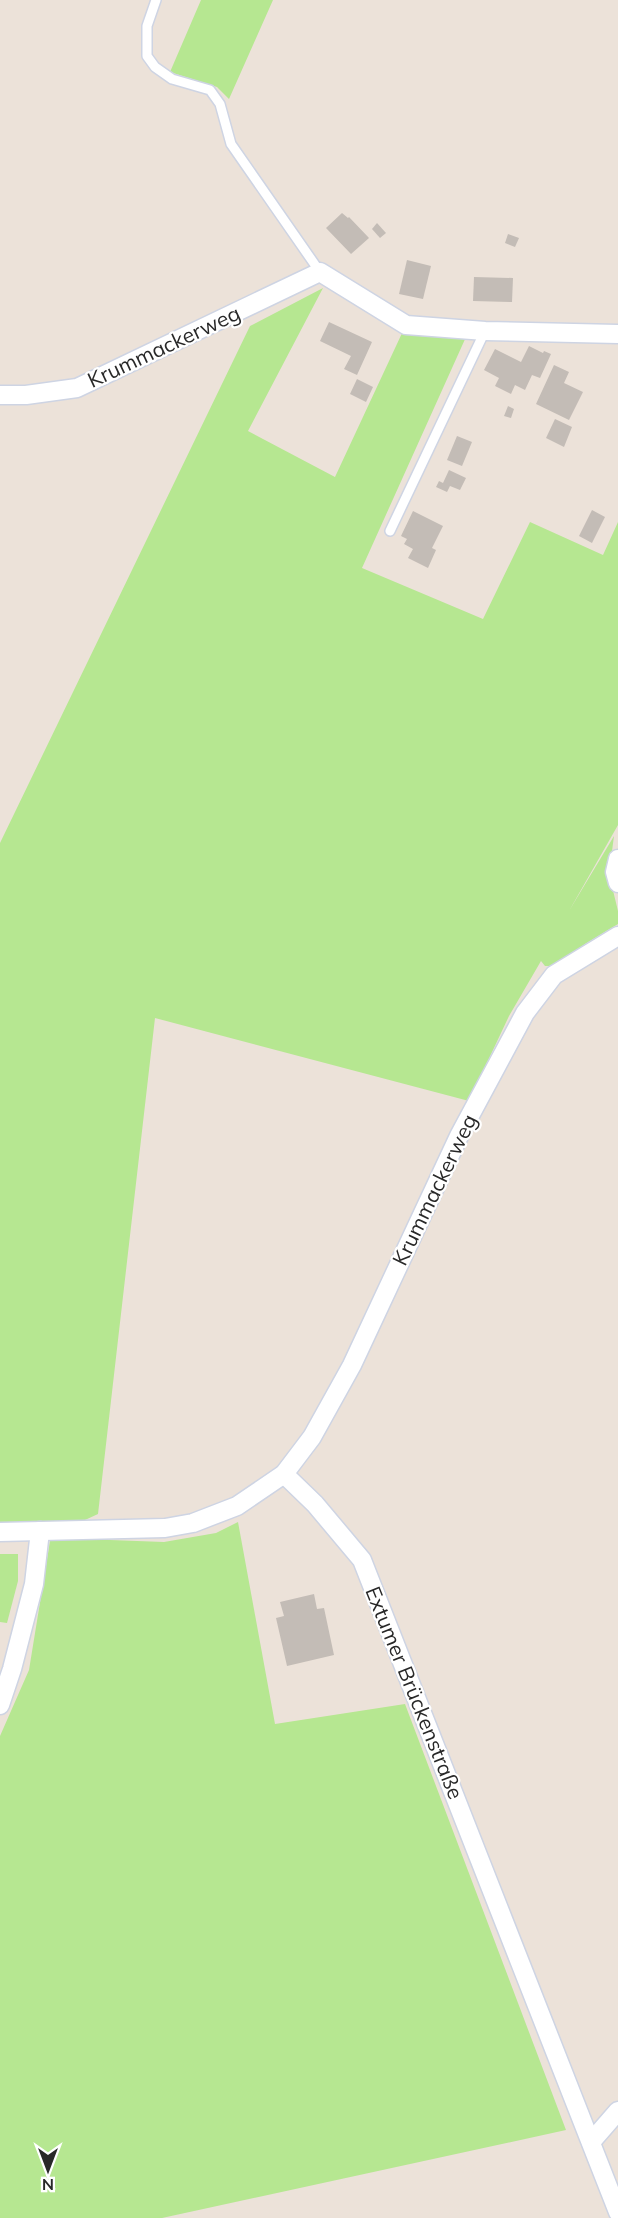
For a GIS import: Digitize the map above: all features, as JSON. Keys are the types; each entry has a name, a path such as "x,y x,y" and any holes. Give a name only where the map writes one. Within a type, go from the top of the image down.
{"street":[{"path":"320,272 406,325 485,331 618,334"},
{"name":"Krummackerweg","path":"0,395 26,395 77,388 320,272"},
{"path":"618,859 615,872 618,884"},
{"name":"Krummackerweg","path":"284,1474 312,1437 352,1365 459,1136 525,1013 554,975 618,936"},
{"path":"0,1532 165,1528 193,1523 237,1506 284,1474"},
{"name":"Extumer Brückenstraße","path":"284,1474 315,1504 362,1560 618,2212"},
{"path":"0,1706 34,1584 40,1531"},
{"path":"591,2142 618,2111"}],"lane":[{"path":"156,0 147,26 147,56 155,67 172,79 210,90 220,104 231,144 320,272"},
{"path":"390,531 485,331"}],"green space":[{"path":"201,0 273,0 229,99 217,87 170,72"},
{"path":"323,288 248,431 335,477 403,331 466,337 362,568 483,619 530,522 603,555 618,522 618,825 569,911 614,836 609,874 618,911 618,924 585,944 556,966 545,966 541,961 509,1016 469,1101 155,1018 98,1514 85,1520 0,1524 0,843 250,326"},
{"path":"238,1522 275,1724 405,1704 566,2130 162,2218 0,2218 0,1736 29,1670 50,1541 83,1539 164,1542 216,1533"},
{"path":"0,1554 18,1554 18,1581 7,1623 0,1622"}],"building":[{"path":"342,213 349,217 369,238 351,254 326,228"},
{"path":"377,223 386,233 380,238 372,229"},
{"path":"508,234 519,238 515,247 505,243"},
{"path":"407,260 431,266 423,299 399,294"},
{"path":"474,277 513,278 512,302 473,301"},
{"path":"329,322 372,342 357,375 344,369 351,356 320,341"},
{"path":"529,346 551,354 540,378 532,375 525,390 515,385 511,394 495,386 499,378 484,370 495,349 521,362"},
{"path":"554,365 569,372 564,383 583,392 569,420 536,404"},
{"path":"357,379 373,387 366,402 350,394"},
{"path":"508,406 514,409 511,418 504,416"},
{"path":"555,419 572,427 564,447 546,438"},
{"path":"457,436 472,442 462,466 447,460"},
{"path":"449,470 466,478 460,490 450,486 447,492 436,487 439,481 443,483"},
{"path":"592,510 605,517 592,543 579,536"},
{"path":"413,511 443,526 432,548 436,550 428,568 408,558 413,549 404,544 407,539 401,536"},
{"path":"314,1594 317,1609 324,1608 334,1655 287,1666 276,1618 284,1616 280,1602"}]}
